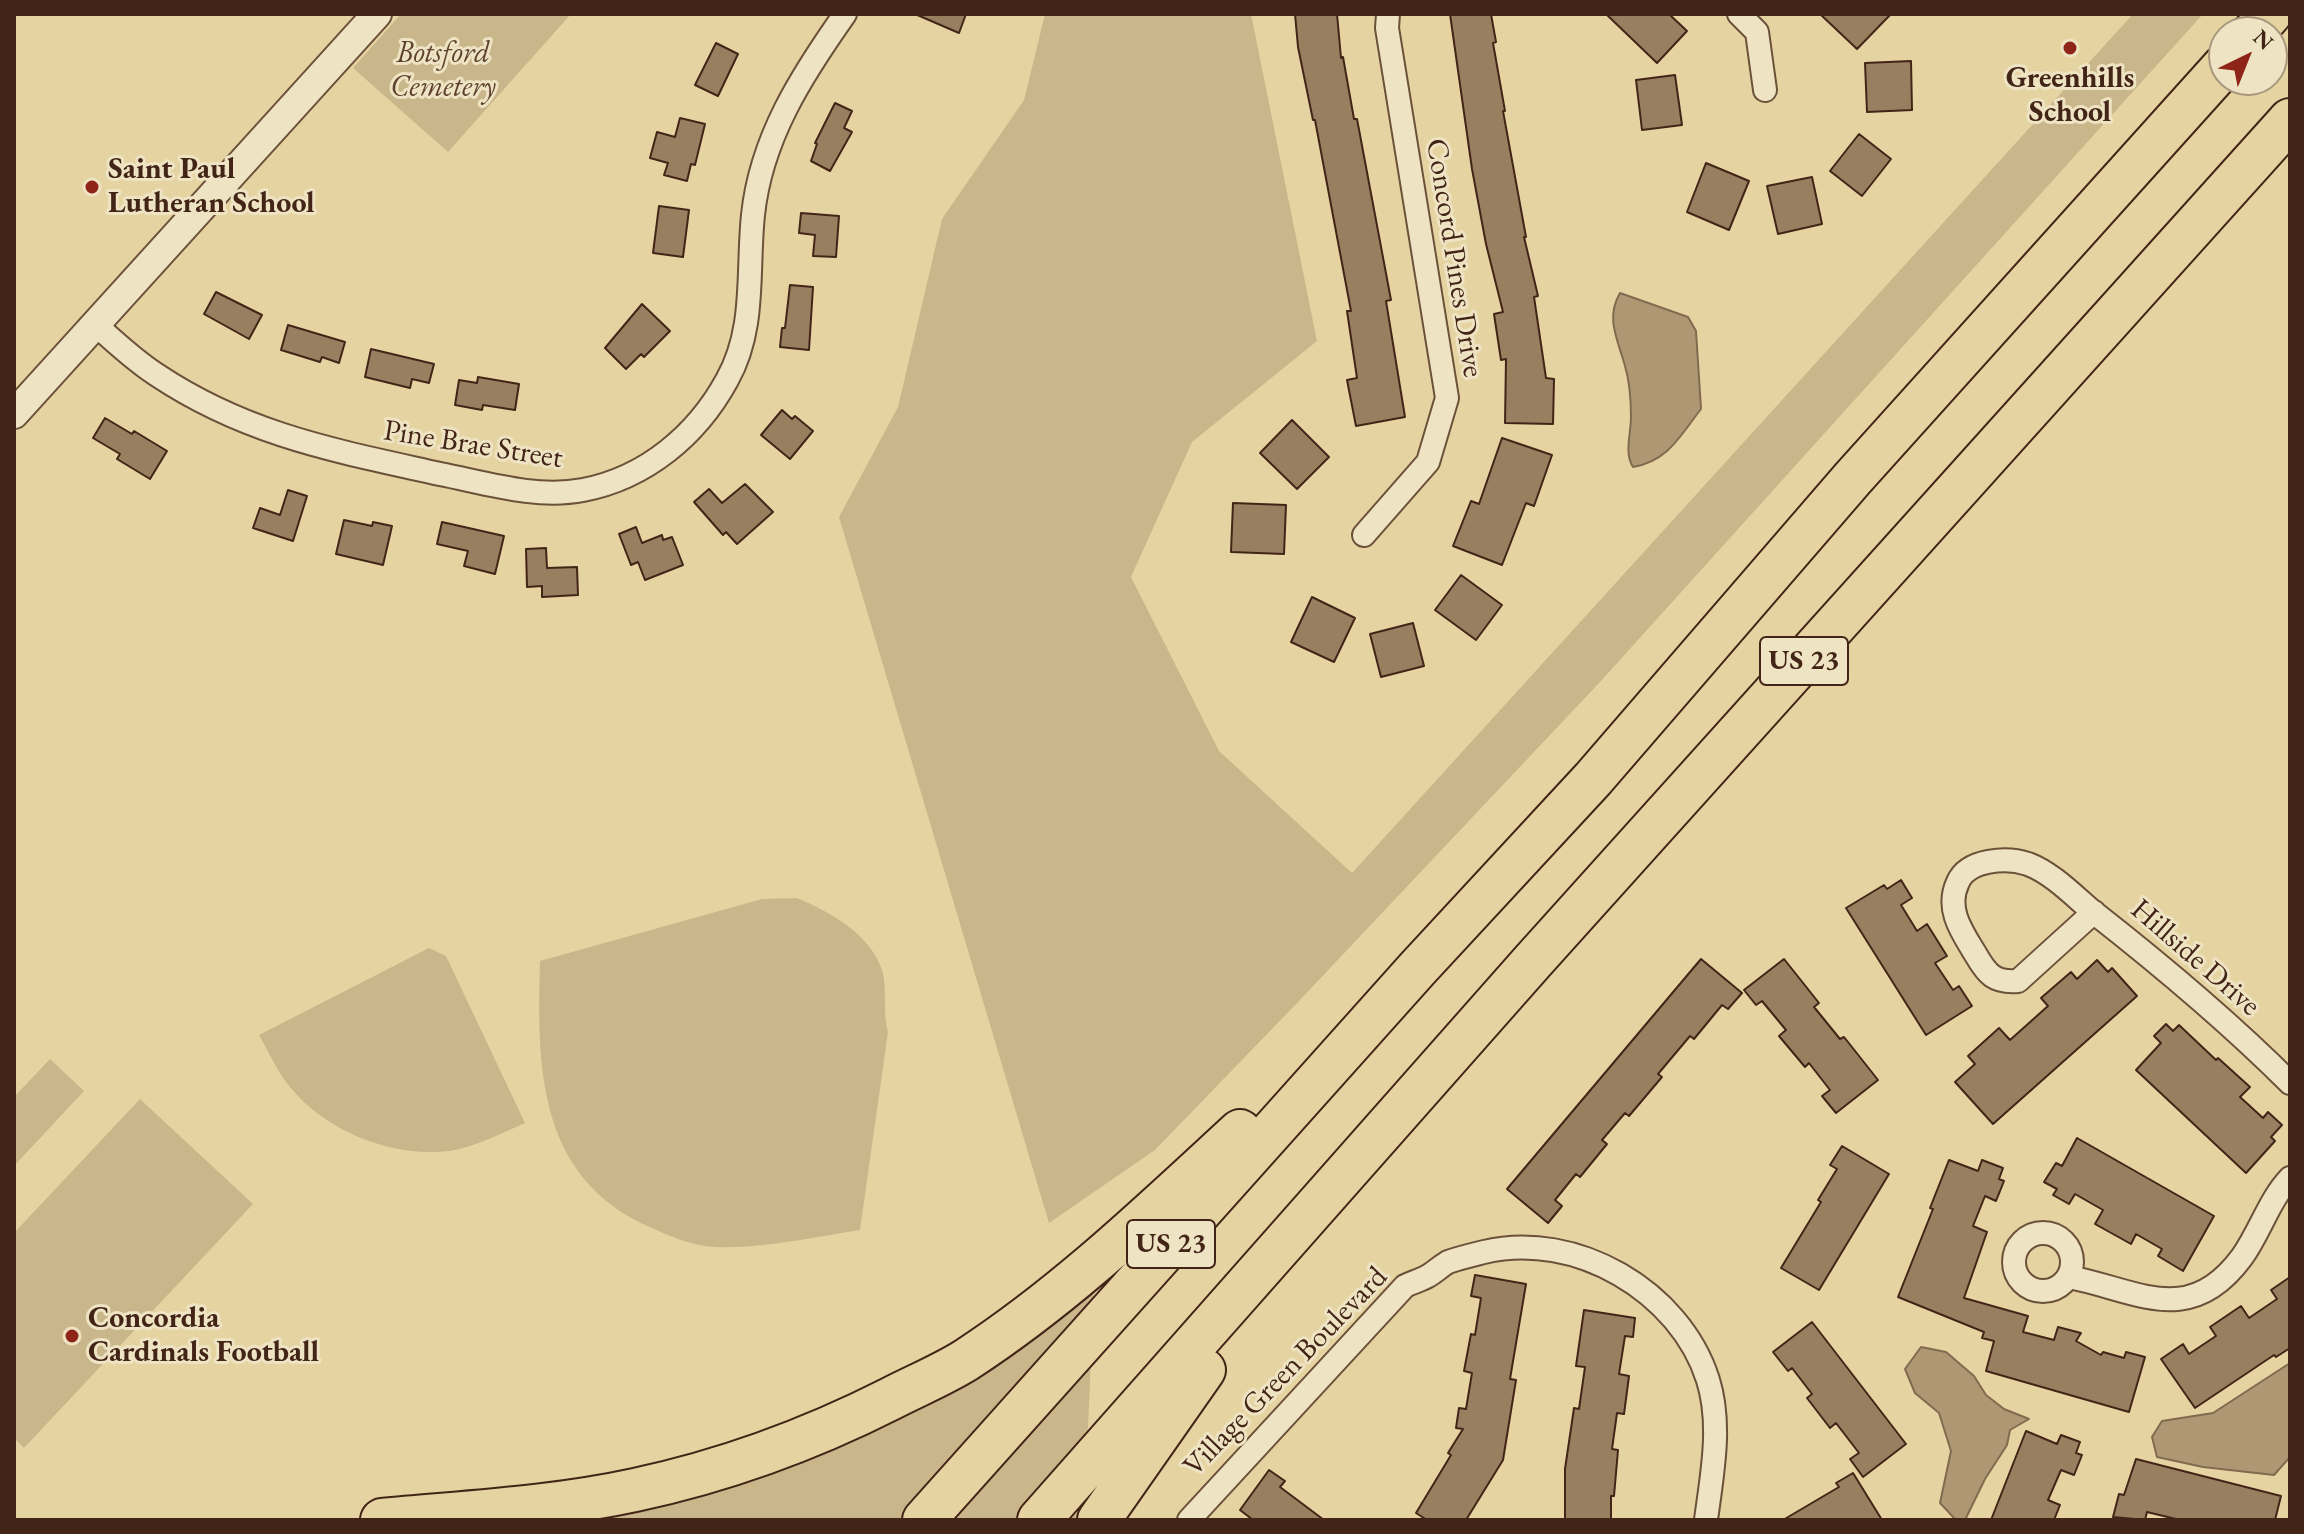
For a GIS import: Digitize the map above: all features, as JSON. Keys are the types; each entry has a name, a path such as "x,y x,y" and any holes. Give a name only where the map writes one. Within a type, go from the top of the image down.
{"highway":[{"name":"US 23","path":"924,1520 1418,968 1593,779 1853,478 2208,84"},
{"name":"US 23","path":"1039,1520 1543,950 2290,120"},
{"path":"382,1520 524,1507 632,1491 701,1475 770,1453 846,1421 963,1361 1043,1306 1117,1244 1418,968"},
{"path":"1099,1520 1320,1205"}],"street":[{"path":"14,414 377,14"},
{"name":"Pine Brae Street","path":"96,325 156,375 210,407 315,447 501,487 552,494 611,483 677,445 710,409 729,378 748,324 753,214 766,159 790,99 845,14"},
{"name":"Concord Pines Drive","path":"1364,535 1428,462 1447,398 1387,28 1388,14"},
{"path":"1739,14 1757,32 1765,90"},
{"name":"Hillside Drive","path":"2094,912 2018,981 2003,982 1991,978 1958,925 1953,909 1954,890 1960,877 1975,865 2000,860 2028,864 2051,878 2094,912 2178,980 2290,1083"},
{"path":"2069,1277 2162,1301 2202,1292 2223,1278 2242,1257 2290,1178"},
{"name":"Village Green Boulevard","path":"1189,1520 1405,1286 1428,1276 1448,1262 1487,1251 1539,1248 1594,1261 1649,1292 1688,1337 1708,1381 1716,1438 1706,1520"}],"green space":[{"name":"Botsford Cemetery","path":"401,14 571,14 448,152 353,68"},
{"path":"1045,14 1251,14 1317,341 1192,442 1131,577 1219,751 1352,873 2133,14 2203,14 1600,682 1299,1001 1155,1150 1049,1223 839,517 898,407 942,219 1024,100"},
{"path":"797,898 847,925 868,945 884,977 888,1032 860,1230 750,1246 697,1245 645,1225 609,1203 583,1177 564,1147 551,1113 543,1077 540,961 762,899"},
{"path":"429,948 446,956 525,1123 479,1143 450,1151 403,1150 357,1136 335,1125 298,1096 283,1078 259,1035"},
{"path":"50,1059 84,1091 14,1166 14,1097"},
{"name":"Concordia Cardinals Football","path":"140,1099 253,1204 24,1448 14,1438 14,1233"},
{"path":"1094,1287 1085,1498 1076,1520 581,1520 620,1515 910,1413"}],"shaded area":[{"path":"1620,293 1688,317 1696,331 1701,409 1664,453 1633,467 1628,450 1631,417 1629,385 1613,320"},
{"path":"1921,1347 1946,1352 1974,1376 1986,1395 2004,1409 2029,1419 2010,1430 2007,1445 1985,1479 1965,1520 1955,1519 1940,1503 1951,1451 1939,1413 1915,1393 1905,1369"},
{"path":"2290,1363 2290,1457 2274,1475 2203,1467 2157,1457 2152,1437 2162,1421 2213,1413"}],"building":[{"path":"915,14 966,14 959,33"},
{"path":"1295,14 1337,14 1341,58 1354,119 1357,119 1391,300 1386,301 1405,417 1356,426 1347,380 1357,378 1347,311 1351,311 1298,47"},
{"path":"1450,14 1491,14 1524,237 1538,296 1534,297 1546,378 1554,379 1553,424 1505,423 1506,359 1501,360 1494,314 1503,312 1472,169"},
{"path":"1606,14 1669,14 1687,31 1657,63"},
{"path":"1820,14 1891,14 1857,49"},
{"path":"716,43 738,54 718,96 695,85"},
{"path":"1911,61 1912,110 1867,112 1865,63"},
{"path":"1675,75 1682,125 1642,130 1636,80"},
{"path":"835,103 852,111 844,128 852,132 830,171 811,161 815,143"},
{"path":"680,118 705,124 695,165 691,164 687,181 664,175 668,163 650,158 657,132 675,137"},
{"path":"1859,134 1891,159 1862,196 1830,171"},
{"path":"1706,163 1749,181 1729,230 1687,212"},
{"path":"1812,177 1822,224 1778,234 1767,186"},
{"path":"659,206 689,210 683,257 653,253"},
{"path":"801,213 839,216 836,257 813,256 815,235 799,233"},
{"path":"790,285 813,287 809,350 780,347"},
{"path":"216,292 262,315 249,339 204,314"},
{"path":"642,304 670,331 644,357 641,354 626,369 605,348"},
{"path":"288,325 345,342 339,363 322,357 320,362 281,350"},
{"path":"371,349 434,364 429,383 412,379 410,388 365,377"},
{"path":"478,377 519,384 515,410 483,405 482,410 455,405 459,380 477,383"},
{"path":"782,410 813,431 790,459 761,435"},
{"path":"105,418 167,451 150,479 117,459 120,454 93,438"},
{"path":"1292,420 1329,457 1297,489 1260,453"},
{"path":"1502,438 1552,455 1534,506 1526,503 1502,565 1453,546 1471,501 1479,504"},
{"path":"745,484 773,512 737,544 726,532 723,535 694,502 709,489 722,503"},
{"path":"288,490 307,496 293,541 253,528 260,508 280,515"},
{"path":"1233,503 1286,505 1284,554 1231,552"},
{"path":"344,520 372,526 373,522 392,526 383,565 336,554"},
{"path":"442,522 504,536 495,574 464,566 468,551 437,544"},
{"path":"636,527 642,543 662,535 663,540 672,537 683,565 645,580 638,562 631,565 619,534"},
{"path":"546,548 547,568 577,567 578,595 542,597 542,586 527,587 526,549"},
{"path":"1461,575 1502,605 1476,640 1435,610"},
{"path":"1312,597 1355,618 1334,662 1291,642"},
{"path":"1413,623 1424,666 1381,677 1370,634"},
{"path":"1901,880 1912,898 1901,905 1917,931 1927,924 1947,956 1935,963 1953,990 1959,986 1972,1006 1926,1035 1846,908 1884,885 1887,889"},
{"path":"1701,959 1742,993 1728,1009 1722,1005 1694,1039 1690,1036 1658,1074 1662,1077 1629,1116 1625,1113 1602,1140 1607,1144 1580,1177 1576,1174 1555,1200 1562,1206 1548,1223 1507,1189"},
{"path":"1784,959 1819,1003 1814,1007 1840,1039 1844,1037 1878,1080 1836,1113 1822,1096 1830,1090 1809,1063 1805,1067 1779,1036 1786,1030 1762,1001 1756,1005 1744,990"},
{"path":"2097,960 2108,972 2112,968 2137,996 1993,1124 1955,1082 1975,1064 1968,1056 1999,1028 2010,1040 2048,1006 2041,998 2071,972 2077,979"},
{"path":"2166,1024 2173,1031 2179,1025 2216,1060 2218,1058 2250,1087 2240,1097 2263,1118 2268,1112 2282,1125 2271,1137 2275,1141 2246,1173 2136,1070 2161,1043 2154,1036"},
{"path":"2077,1138 2214,1216 2183,1271 2158,1256 2162,1249 2136,1234 2131,1244 2095,1224 2103,1210 2075,1194 2069,1204 2053,1195 2057,1189 2044,1182 2056,1163 2062,1166"},
{"path":"1842,1146 1889,1174 1819,1290 1781,1268 1821,1202 1818,1200 1837,1169 1830,1165"},
{"path":"1949,1160 1978,1171 1982,1160 2003,1168 1999,1179 2004,1181 1996,1201 1985,1196 1973,1226 1987,1232 1964,1298 2028,1316 2023,1332 2054,1340 2058,1327 2081,1333 2076,1341 2101,1355 2103,1352 2124,1358 2126,1352 2145,1357 2129,1412 1986,1371 1994,1341 1982,1338 1984,1332 1898,1297"},
{"path":"1475,1275 1526,1284 1510,1379 1516,1380 1503,1460 1466,1520 1427,1520 1416,1513 1463,1429 1456,1428 1459,1408 1466,1409 1472,1373 1464,1371 1471,1334 1475,1335 1481,1298 1471,1296"},
{"path":"2290,1277 2290,1348 2276,1357 2274,1355 2195,1408 2161,1359 2183,1344 2189,1354 2216,1336 2210,1327 2241,1306 2249,1318 2277,1299 2271,1290"},
{"path":"1584,1310 1635,1318 1633,1337 1625,1336 1619,1374 1629,1376 1624,1414 1617,1413 1612,1449 1618,1450 1611,1520 1565,1520 1565,1469 1574,1408 1579,1409 1585,1367 1576,1366"},
{"path":"1812,1322 1906,1444 1863,1477 1850,1459 1859,1453 1836,1423 1830,1428 1807,1398 1812,1394 1792,1368 1788,1371 1773,1352"},
{"path":"2026,1431 2057,1444 2061,1435 2080,1442 2076,1453 2082,1455 2074,1475 2061,1470 2048,1500 2060,1505 2054,1520 1991,1520"},
{"path":"2136,1459 2281,1496 2275,1520 2180,1520 2147,1512 2145,1520 2113,1517 2119,1494 2124,1495"},
{"path":"1269,1470 1285,1481 1280,1487 1324,1520 1253,1520 1240,1510"},
{"path":"1853,1473 1882,1520 1783,1520 1839,1487 1836,1483"}],"place":[{"name":"Greenhills School","path":"2070,48"},
{"name":"Saint Paul Lutheran School","path":"92,187"},
{"name":"Concordia Cardinals Football","path":"72,1336"}]}
